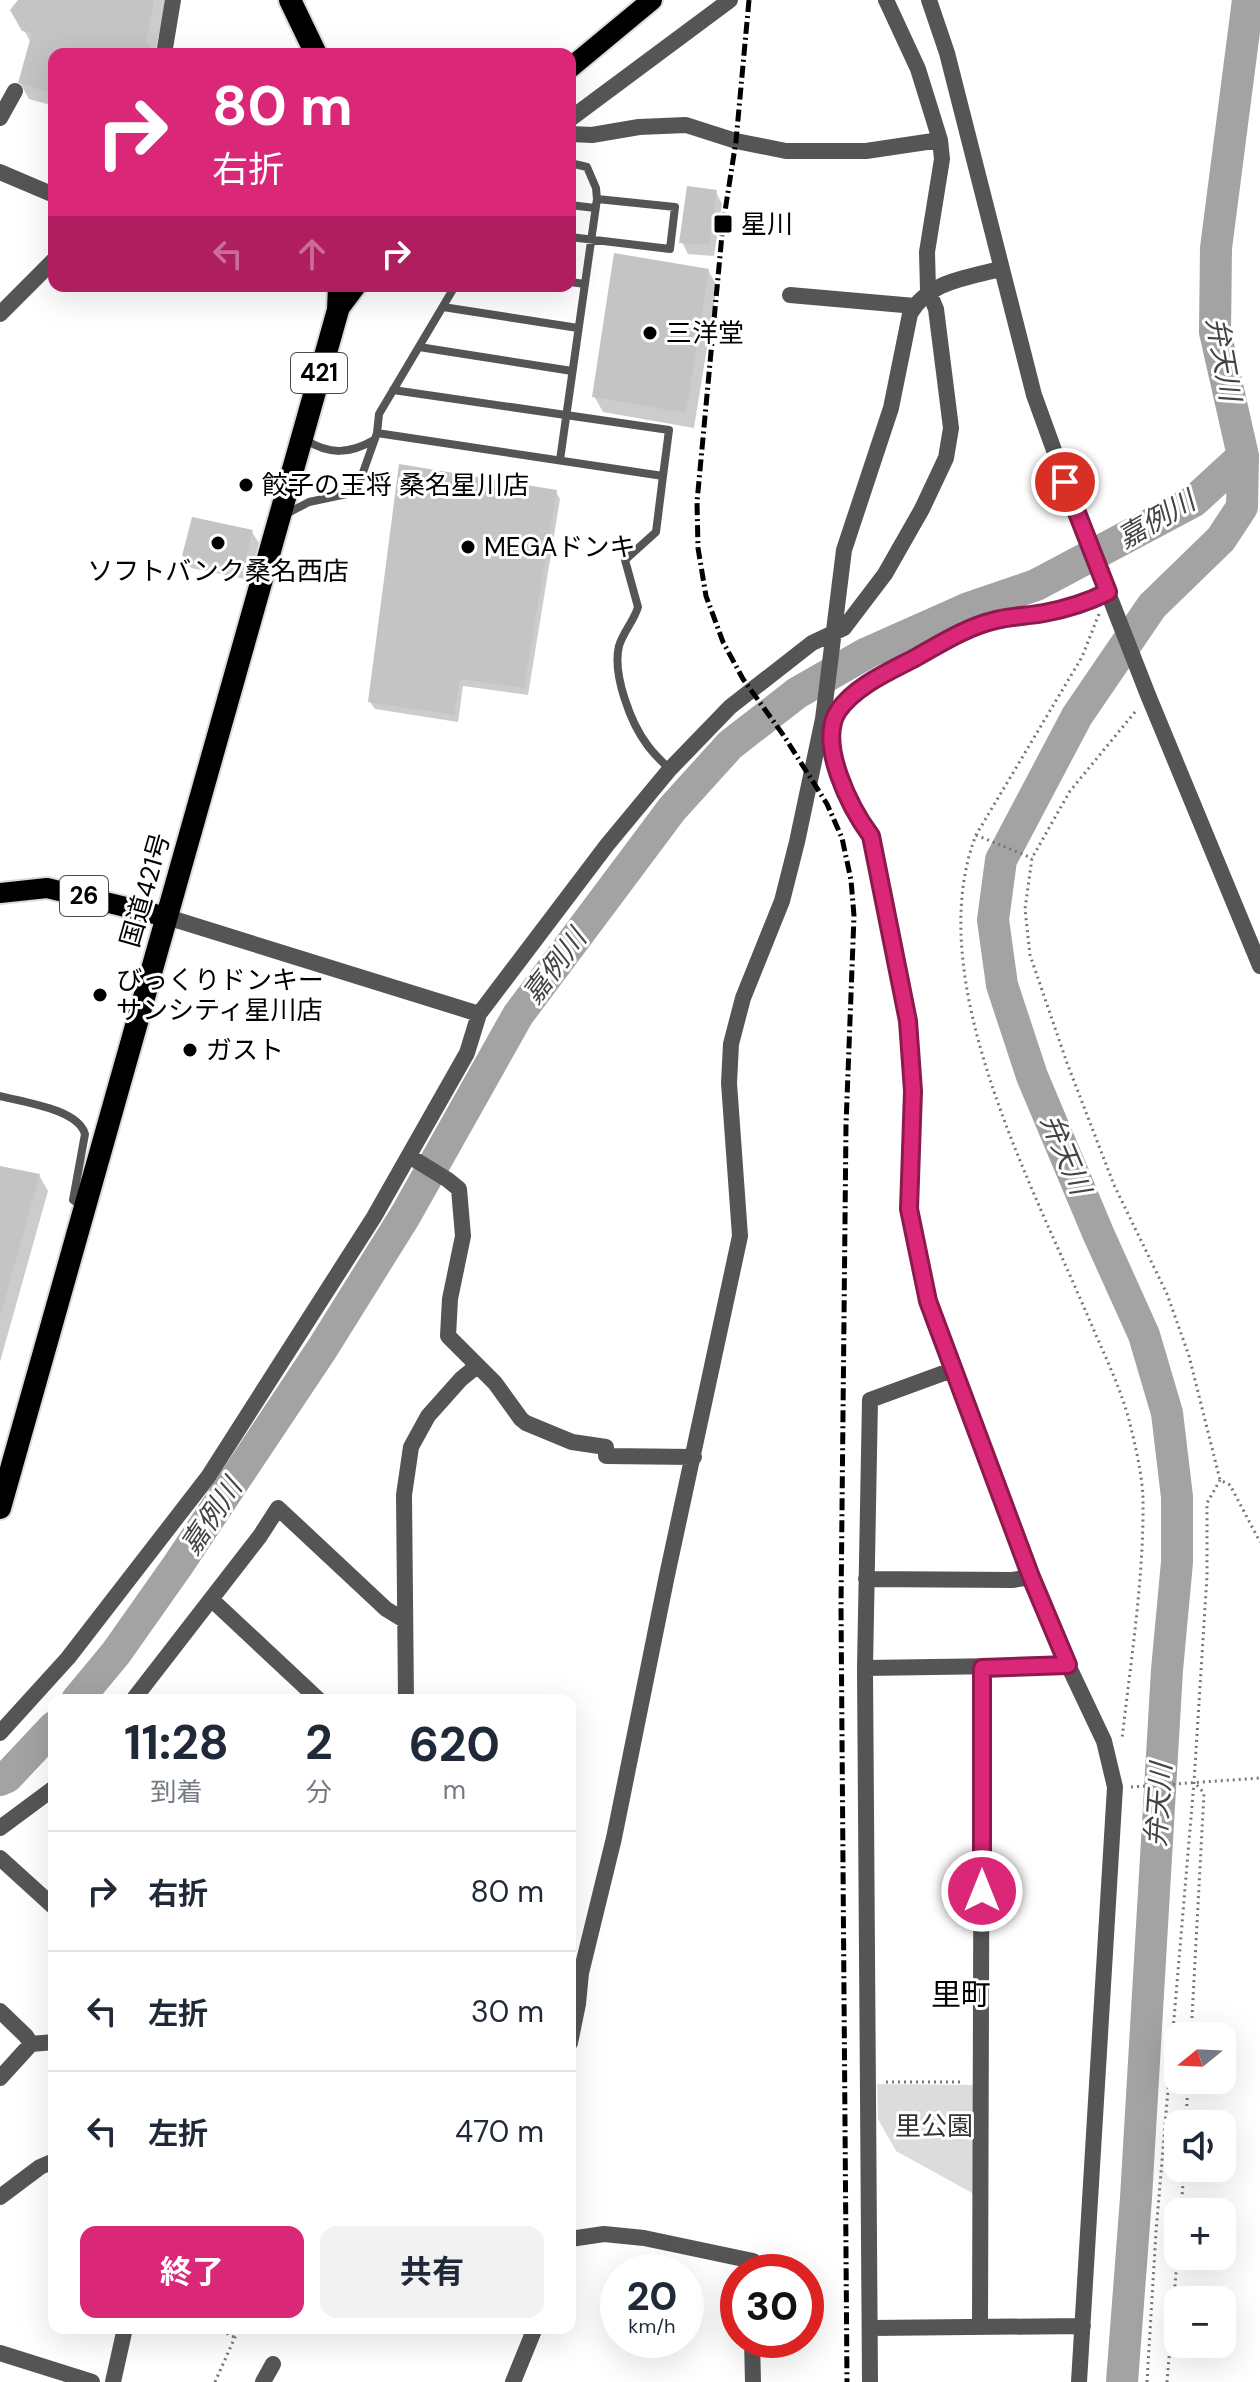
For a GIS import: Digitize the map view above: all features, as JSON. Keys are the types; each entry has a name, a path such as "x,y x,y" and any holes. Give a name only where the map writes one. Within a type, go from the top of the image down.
{"highway":[{"path":"290,0 313,48"},
{"name":"国道421号","path":"0,1508 338,310 339,292"}],"main road":[{"path":"615,29 641,0"},
{"path":"576,63 652,0"},
{"path":"338,310 352,292"},
{"name":"26","path":"0,893 47,888 167,917"}],"street":[{"path":"165,48 173,0"},
{"path":"576,115 730,0"},
{"path":"0,1733 68,1658 208,1477 412,1158 467,1053 479,1014 607,845 670,769 730,707 812,643 833,639 844,628 885,574 922,509 946,458 951,428 936,309 928,290 927,252 942,159 940,140 918,69 886,0"},
{"path":"929,0 947,53 1034,395 1148,695 1260,966"},
{"path":"0,118 15,91"},
{"path":"576,134 686,125 736,141 786,151 866,151 940,140"},
{"path":"0,172 48,192"},
{"path":"0,314 48,266"},
{"path":"1000,269 928,290 910,314 891,408 844,550 827,692 828,721 840,780 871,836 908,1021 913,1091 909,1209 932,1317 1031,1577 1104,1741 1110,1766 1114,1800 1079,2382"},
{"path":"790,295 915,306"},
{"path":"576,1971 614,1838 740,1236 729,1083 731,1044 743,998 782,901 828,721 865,687 964,631 996,620 1073,606 1108,592"},
{"path":"167,917 479,1014"},
{"path":"412,1158 459,1189 463,1236 450,1299 448,1336 495,1383 521,1419 572,1442 606,1447 606,1456 694,1457"},
{"path":"406,1694 404,1495 411,1447 428,1416 477,1366"},
{"path":"870,2382 865,1668 870,1400 952,1370"},
{"path":"144,1694 278,1508 386,1609 404,1620"},
{"path":"866,1579 1012,1580 1031,1577"},
{"path":"211,1599 313,1694"},
{"path":"865,1668 1068,1665"},
{"path":"980,2327 982,1668"},
{"path":"0,1828 48,1792"},
{"path":"0,1858 48,1902"},
{"path":"576,1984 576,2014"},
{"path":"0,2011 31,2044"},
{"path":"0,2078 31,2044 48,2043"},
{"path":"0,2197 48,2164"},
{"path":"576,2238 604,2234 644,2238 720,2254"},
{"path":"871,2328 1083,2326"},
{"path":"113,2382 124,2334"},
{"path":"513,2382 533,2334"},
{"path":"0,2353 70,2378 92,2382"},
{"path":"752,2358 753,2382"},
{"path":"263,2382 273,2364"}],"lane":[{"path":"560,460 596,204 596,188 587,167 576,164"},
{"path":"576,205 675,207 670,249 576,238"},
{"path":"576,283 585,284"},
{"path":"278,519 309,502 356,492 376,436 379,414 452,292"},
{"path":"443,307 578,328"},
{"path":"419,347 572,371"},
{"path":"393,390 669,430 656,532 625,560 638,607 620,642 617,658 620,684 631,713 647,745 670,769"},
{"path":"301,437 331,451 347,452 376,436 663,476"},
{"path":"0,1096 68,1115 83,1126 85,1134 73,1200 85,1209"}],"path":[{"path":"1108,592 1082,657 976,835 967,858 961,920 965,988 997,1102 1106,1358 1128,1419 1143,1495 1139,1590 1121,1743 1110,1766"},
{"path":"1147,2382 1157,2216 1194,1782 1207,1576 1207,1503 1220,1480 1189,1356 1167,1294 1114,1185 1030,955 1025,909 1032,858 1070,791 1148,695"},
{"path":"976,835 1032,858"},
{"path":"1220,1480 1230,1485 1260,1542"},
{"path":"1125,1787 1260,1778"},
{"path":"1192,2022 1204,1793 1194,1782"},
{"path":"868,2082 982,2082"},
{"path":"1167,2382 1176,2270"},
{"path":"228,2334 234,2337"},
{"path":"215,2382 236,2334"}],"green space":[{"name":"里公園","path":"877,2084 975,2085 974,2194 896,2151 878,2119"}],"building":[{"path":"18,0 154,0 146,43 151,44 150,48 48,48 48,92 18,83 32,33 22,31 10,10"},
{"path":"687,186 717,190 709,245 679,243"},
{"name":"三洋堂","path":"614,253 709,269 686,413 592,397"},
{"name":"MEGAドンキ","path":"399,464 557,490 524,688 460,679 454,715 368,702"},
{"name":"ソフトバンク桑名西店","path":"192,517 253,530 243,569 182,556"},
{"path":"0,1166 40,1174 1,1313 0,1313"}],"waterway":[{"name":"弁天川","path":"1122,2382 1167,1670 1177,1562 1177,1497 1167,1413 1144,1335 1032,1076 1002,985 993,920 1001,860 1077,716 1152,606 1221,539 1242,507 1243,456 1215,332 1216,248 1248,0"},
{"name":"嘉例川","path":"82,1694 116,1653 178,1565 322,1349 405,1216 518,1015 672,809 730,745 797,693 867,653 966,609 1036,585 1194,501 1243,456"},
{"name":"嘉例川","path":"0,1780 7,1777 48,1733"}],"railway":[{"path":"749,0 736,141 723,224 697,502 698,548 706,596 723,642 743,679 827,804 842,838 851,880 854,916 846,1125 841,1607 847,2382"}],"place":[{"name":"星川","path":"723,224"},
{"name":"三洋堂","path":"650,333"},
{"name":"餃子の王将 桑名星川店","path":"246,485"},
{"name":"ソフトバンク桑名西店","path":"218,543"},
{"name":"MEGAドンキ","path":"468,547"},
{"name":"びっくりドンキー サンシティ星川店","path":"100,995"},
{"name":"ガスト","path":"190,1050"}],"district":[{"name":"里町","path":"961,1995"}],"route":[{"path":"982,1891 982,1668 1068,1665 1031,1577 932,1317 909,1209 913,1091 908,1021 871,836 840,780 833,735 838,711 850,698 884,675 964,631 996,620 1045,613 1087,602 1108,592 1065,482"}]}
